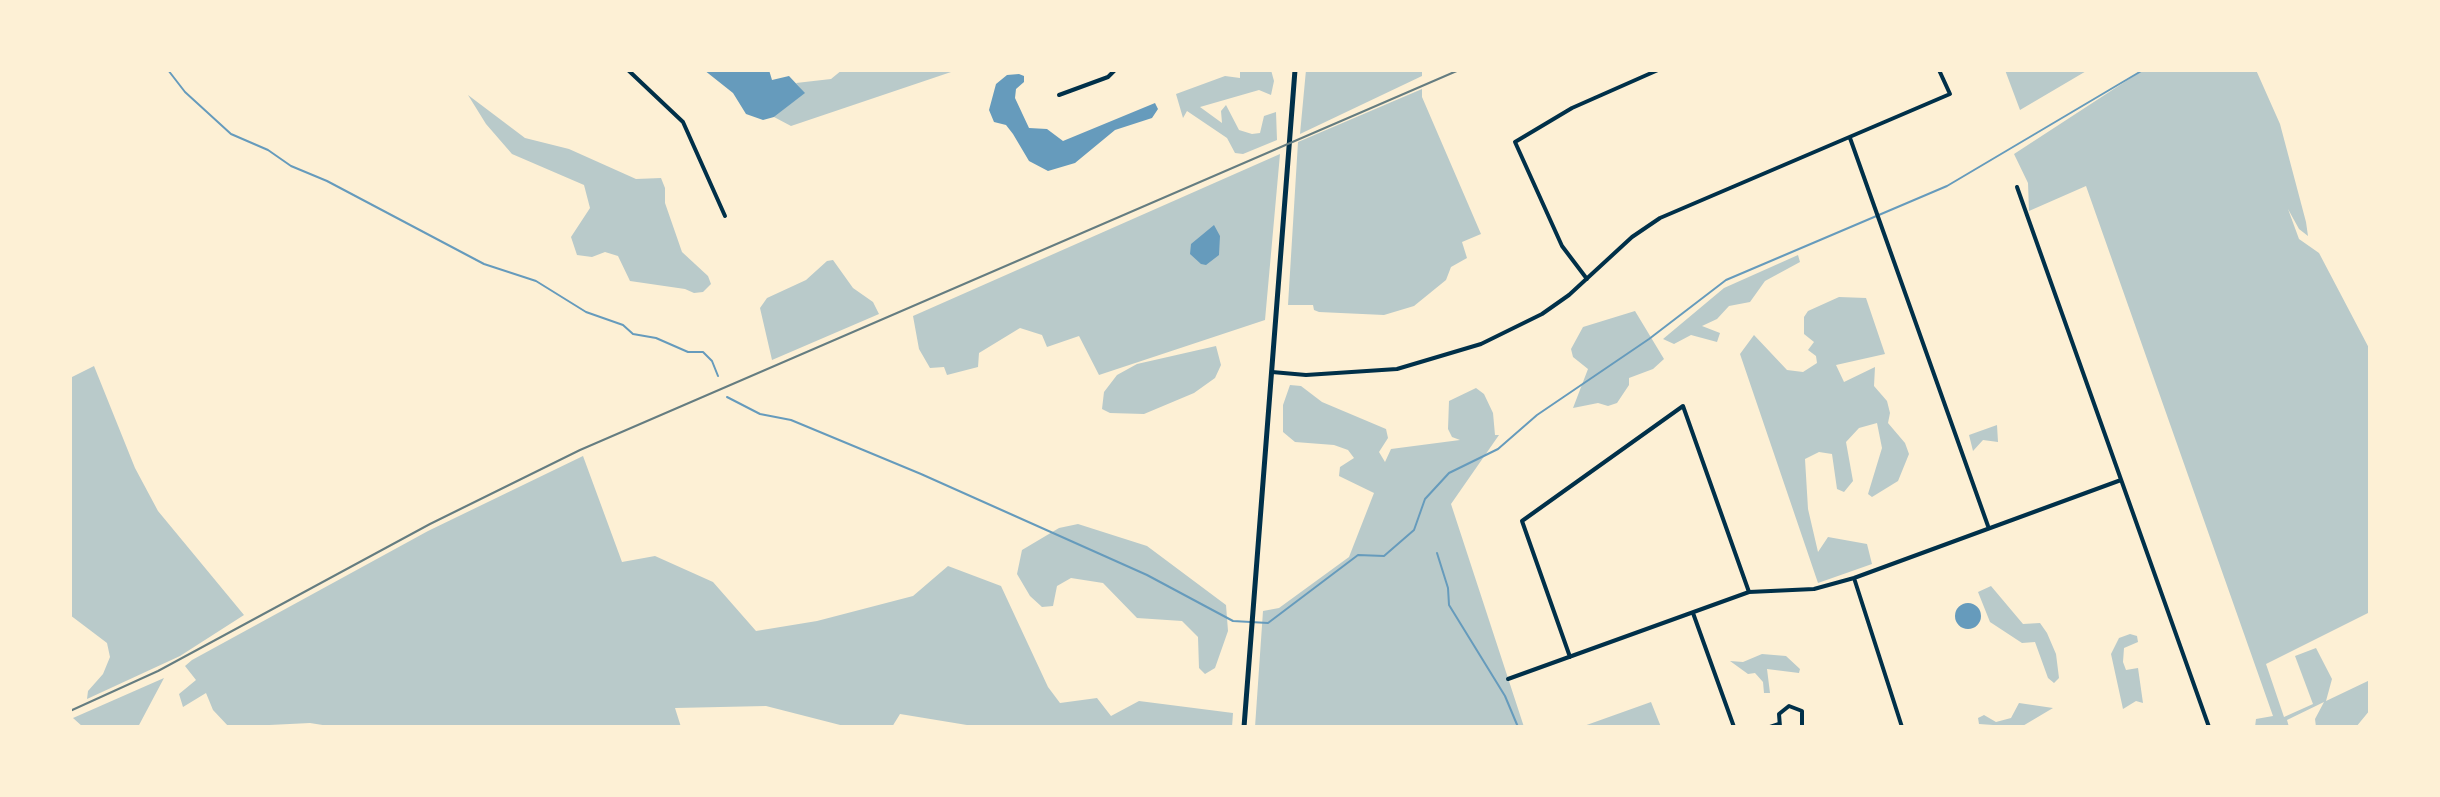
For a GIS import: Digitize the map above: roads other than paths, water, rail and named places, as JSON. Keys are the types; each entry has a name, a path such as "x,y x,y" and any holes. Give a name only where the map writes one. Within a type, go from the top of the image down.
{"main road":[{"path":"1244,727 1295,70"}],"street":[{"path":"628,70 683,122 725,216"},
{"path":"1059,95 1108,77 1115,70"},
{"path":"1587,279 1562,246 1515,142 1572,108 1658,70"},
{"path":"1272,372 1345,374 1397,369 1444,357 1517,327 1587,279 1650,223 1950,94 1939,70"},
{"path":"1850,138 1988,526"},
{"path":"2017,187 2209,727"},
{"path":"1570,657 1522,521 1683,406 1749,592"},
{"path":"1508,679 1749,592 1814,589 1854,578 1988,526 2121,480"},
{"path":"1854,578 1902,727"},
{"path":"1693,613 1734,727"},
{"path":"1770,727 1779,725 1781,710 1794,706 1804,715 1802,727"}],"water":[{"path":"704,70 769,70 772,80 789,76 805,93 774,117 763,120 746,114 733,93"},
{"path":"1007,75 1024,76 1024,82 1016,89 1015,98 1029,128 1047,129 1063,141 1155,103 1158,109 1152,118 1115,130 1075,163 1048,171 1029,161 1006,125 994,122 989,110 996,84"},
{"path":"1214,225 1220,236 1219,255 1206,265 1201,264 1190,254 1191,244"},
{"path":"1968,603 1977,607 1981,616 1977,625 1968,629 1959,625 1955,616 1959,607"}],"waterway":[{"path":"168,70 185,92 231,134 268,150 291,166 327,181 484,264 536,281 586,312 623,325 633,334 656,338 688,352 703,352 712,361 718,376"},
{"path":"727,397 760,414 791,420 921,474 1147,575 1233,621 1268,623 1358,555 1384,556 1414,530 1425,499 1449,473 1498,449 1537,415 1649,339 1726,280 1947,186 2143,70"},
{"path":"1437,553 1448,588 1449,605 1505,696 1518,727"}],"railway":[{"path":"70,711 158,671 430,524 580,450 1459,70"}]}
